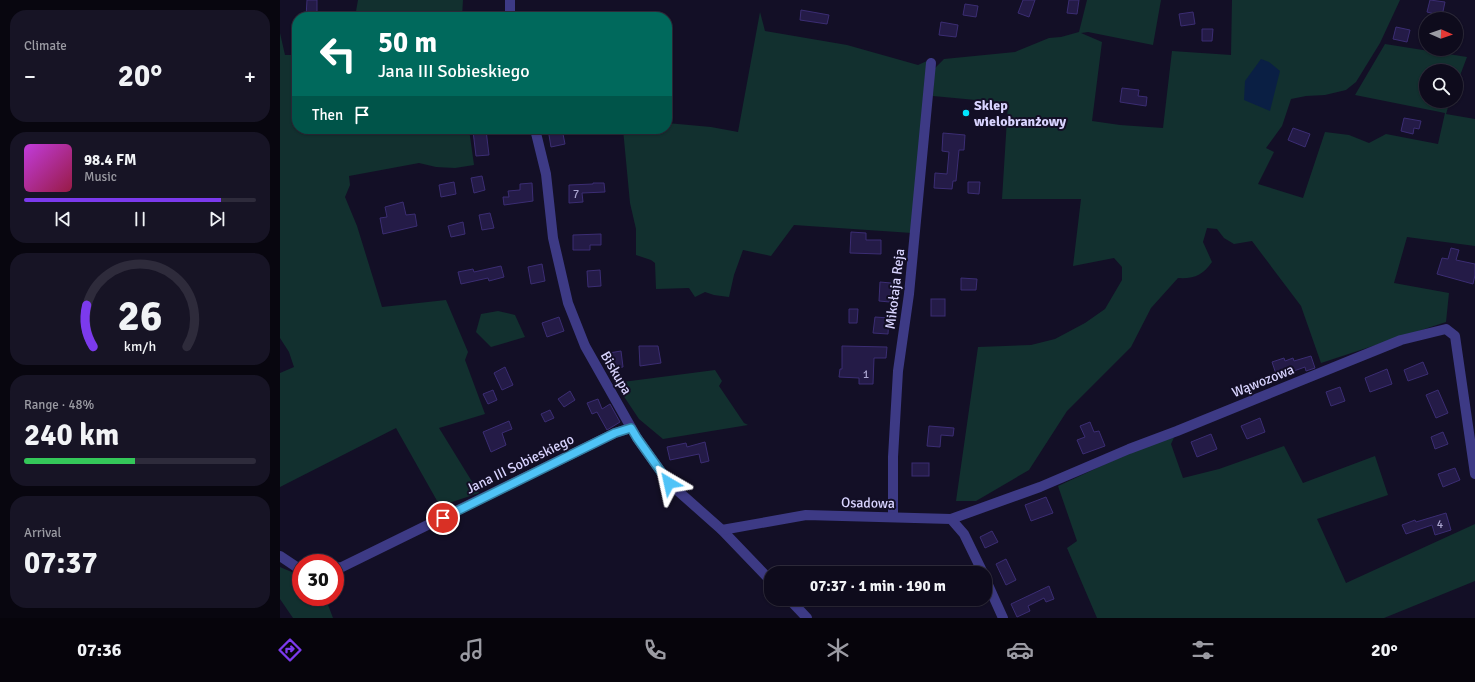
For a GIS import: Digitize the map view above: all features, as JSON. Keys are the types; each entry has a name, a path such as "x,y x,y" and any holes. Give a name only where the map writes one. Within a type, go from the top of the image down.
{"street":[{"path":"510,0 510,12"},
{"name":"Mikołaja Reja","path":"893,517 893,457 898,371 909,294 931,63"},
{"name":"Biskupa","path":"536,134 546,174 553,238 568,303 585,346 637,438 669,483 722,530 764,574"},
{"name":"Wąwozowa","path":"952,519 1040,487 1129,449 1177,431 1400,340 1446,329 1455,336 1475,474"},
{"name":"Jana III Sobieskiego","path":"344,566 615,433 631,428"},
{"name":"Osadowa","path":"722,530 806,515 952,519"},
{"path":"952,519 964,534 980,566"},
{"path":"280,556 292,564"},
{"path":"992,594 1003,618"},
{"path":"796,606 807,618"}],"green space":[{"path":"358,0 463,0 462,12 356,12"},
{"path":"1087,0 1161,0 1153,45 1088,32 1081,33 1102,42 1092,121 1120,125 1163,128 1172,51 1231,55 1232,0 1400,0 1380,43 1356,82 1346,90 1325,95 1306,96 1291,99 1282,126 1266,148 1274,152 1258,184 1303,198 1325,132 1349,135 1369,143 1386,134 1438,144 1445,113 1420,108 1448,108 1446,114 1475,119 1475,246 1407,237 1394,283 1449,293 1446,322 1321,363 1301,306 1252,241 1234,244 1224,238 1217,229 1207,228 1203,242 1212,262 1202,273 1198,275 1189,278 1178,278 1151,308 1131,347 1067,411 1029,470 976,501 956,501 978,347 1031,345 1055,339 1085,323 1105,309 1122,280 1122,267 1114,258 1073,266 1081,199 1002,199 1008,103 933,96 934,69 944,59 1015,52 1049,38 1061,37 1079,32"},
{"path":"760,12 765,31 847,45 918,65 927,61 912,233 794,225 771,256 743,250 734,275 729,297 705,292 695,297 689,288 656,289 655,263 651,260 636,255 636,229 630,203 623,134 672,134 672,123 711,127 738,132"},
{"path":"280,33 285,55 292,55 292,134 470,134 474,165 455,168 436,167 419,163 349,176 350,185 345,197 357,226 382,307 446,300 468,352 465,360 485,414 439,428 479,493 440,506 396,428 280,487 280,373 294,367 289,352 280,338"},
{"path":"1385,44 1419,49 1419,56 1467,57 1463,68 1463,64 1419,64 1419,108 1355,95"},
{"path":"498,311 515,315 525,337 491,347 476,332 481,314"},
{"path":"715,370 722,381 719,386 744,423 748,425 663,439 639,419 615,383"},
{"path":"1177,431 1171,444 1183,478 1219,469 1284,446 1303,483 1375,456 1388,495 1317,519 1346,583 1475,524 1475,581 1384,618 1097,618 1067,548 1077,541 1058,486"},
{"path":"280,567 292,572 292,606 328,606 333,618 293,618 280,599"}],"water":[{"path":"1261,59 1269,62 1280,71 1270,111 1244,100 1245,81"}],"building":[{"path":"307,0 317,0 317,12 306,12"},
{"path":"1023,0 1035,0 1029,17 1018,13"},
{"path":"1069,0 1079,0 1077,14 1067,13"},
{"path":"1430,0 1445,2 1443,12 1427,12"},
{"path":"965,4 978,6 976,17 963,15"},
{"path":"801,10 829,15 827,24 800,20"},
{"path":"1193,12 1195,24 1181,26 1179,14"},
{"path":"941,22 958,25 956,37 939,35"},
{"path":"1396,27 1410,30 1407,42 1393,39"},
{"path":"1202,29 1213,29 1212,41 1202,41"},
{"path":"1122,88 1139,90 1138,96 1147,97 1146,106 1120,102"},
{"path":"1404,118 1421,121 1419,129 1414,128 1413,134 1401,131"},
{"path":"1293,128 1310,134 1305,147 1288,140"},
{"path":"943,133 965,135 964,150 959,150 956,181 953,181 952,189 934,188 935,173 947,174 949,152 942,151"},
{"path":"473,134 486,134 489,155 476,156"},
{"path":"549,134 563,134 565,144 551,147"},
{"path":"482,176 485,190 474,193 471,178"},
{"path":"454,182 456,194 441,197 439,185"},
{"path":"968,182 980,182 979,194 968,193"},
{"path":"532,183 533,201 504,205 503,197 509,197 508,191 520,190 520,184"},
{"path":"604,183 605,192 582,193 583,202 569,203 569,185"},
{"path":"403,202 406,215 415,214 417,226 383,234 380,218 387,217 385,207"},
{"path":"490,213 494,228 482,230 479,215"},
{"path":"463,222 465,234 451,237 448,226"},
{"path":"851,232 866,233 866,240 881,240 881,254 850,253"},
{"path":"601,234 601,245 590,245 590,250 573,250 573,235"},
{"path":"1451,248 1459,250 1456,260 1475,264 1473,284 1437,274 1442,258 1448,259"},
{"path":"542,264 545,281 531,284 528,267"},
{"path":"501,266 504,277 489,281 488,278 461,284 458,272 473,269 474,272"},
{"path":"600,270 601,286 588,287 587,271"},
{"path":"961,278 977,279 976,290 961,290"},
{"path":"880,282 891,283 890,302 879,301"},
{"path":"931,299 945,299 945,316 931,316"},
{"path":"849,309 858,309 857,323 849,323"},
{"path":"559,317 564,331 547,337 542,323"},
{"path":"875,317 889,318 888,334 873,333"},
{"path":"639,346 658,346 661,363 640,366"},
{"path":"842,346 887,347 886,358 874,358 873,384 859,384 859,378 839,377 840,369 842,369"},
{"path":"621,351 623,367 611,369 609,353"},
{"path":"1311,356 1315,368 1306,371 1305,367 1277,377 1272,362 1284,358 1285,361 1293,358 1294,361"},
{"path":"1423,362 1428,374 1408,381 1404,370"},
{"path":"505,367 513,385 502,390 494,373"},
{"path":"1387,369 1392,384 1370,392 1365,378"},
{"path":"1340,387 1345,401 1331,406 1326,392"},
{"path":"493,390 497,400 488,404 483,394"},
{"path":"1438,390 1448,413 1436,418 1426,395"},
{"path":"570,391 575,400 564,407 558,399"},
{"path":"598,399 602,409 610,404 620,422 607,430 597,412 592,414 587,403"},
{"path":"550,410 554,418 545,422 541,414"},
{"path":"1260,418 1265,432 1247,439 1241,426"},
{"path":"509,421 512,429 502,433 506,445 491,452 483,432"},
{"path":"1090,422 1094,432 1099,431 1105,446 1083,454 1077,440 1085,437 1080,426"},
{"path":"929,426 954,428 953,436 941,435 940,447 927,446"},
{"path":"1443,432 1448,444 1435,449 1431,437"},
{"path":"1211,434 1217,449 1197,457 1191,442"},
{"path":"705,442 709,461 701,463 699,454 670,460 667,447 686,443 687,447"},
{"path":"912,463 929,463 929,476 912,476"},
{"path":"1455,468 1460,480 1443,487 1438,474"},
{"path":"1046,497 1053,513 1031,521 1025,505"},
{"path":"1446,513 1451,530 1435,535 1432,525 1406,534 1402,525 1415,520 1416,522"},
{"path":"992,531 998,542 985,548 980,537"},
{"path":"1006,559 1016,580 1006,585 996,564"},
{"path":"1049,586 1054,599 1046,602 1044,598 1028,606 1030,611 1017,617 1011,604"}],"place":[{"name":"Sklep wielobranżowy","path":"966,113"}],"route":[{"path":"443,518 615,433 631,428 669,483"}]}
